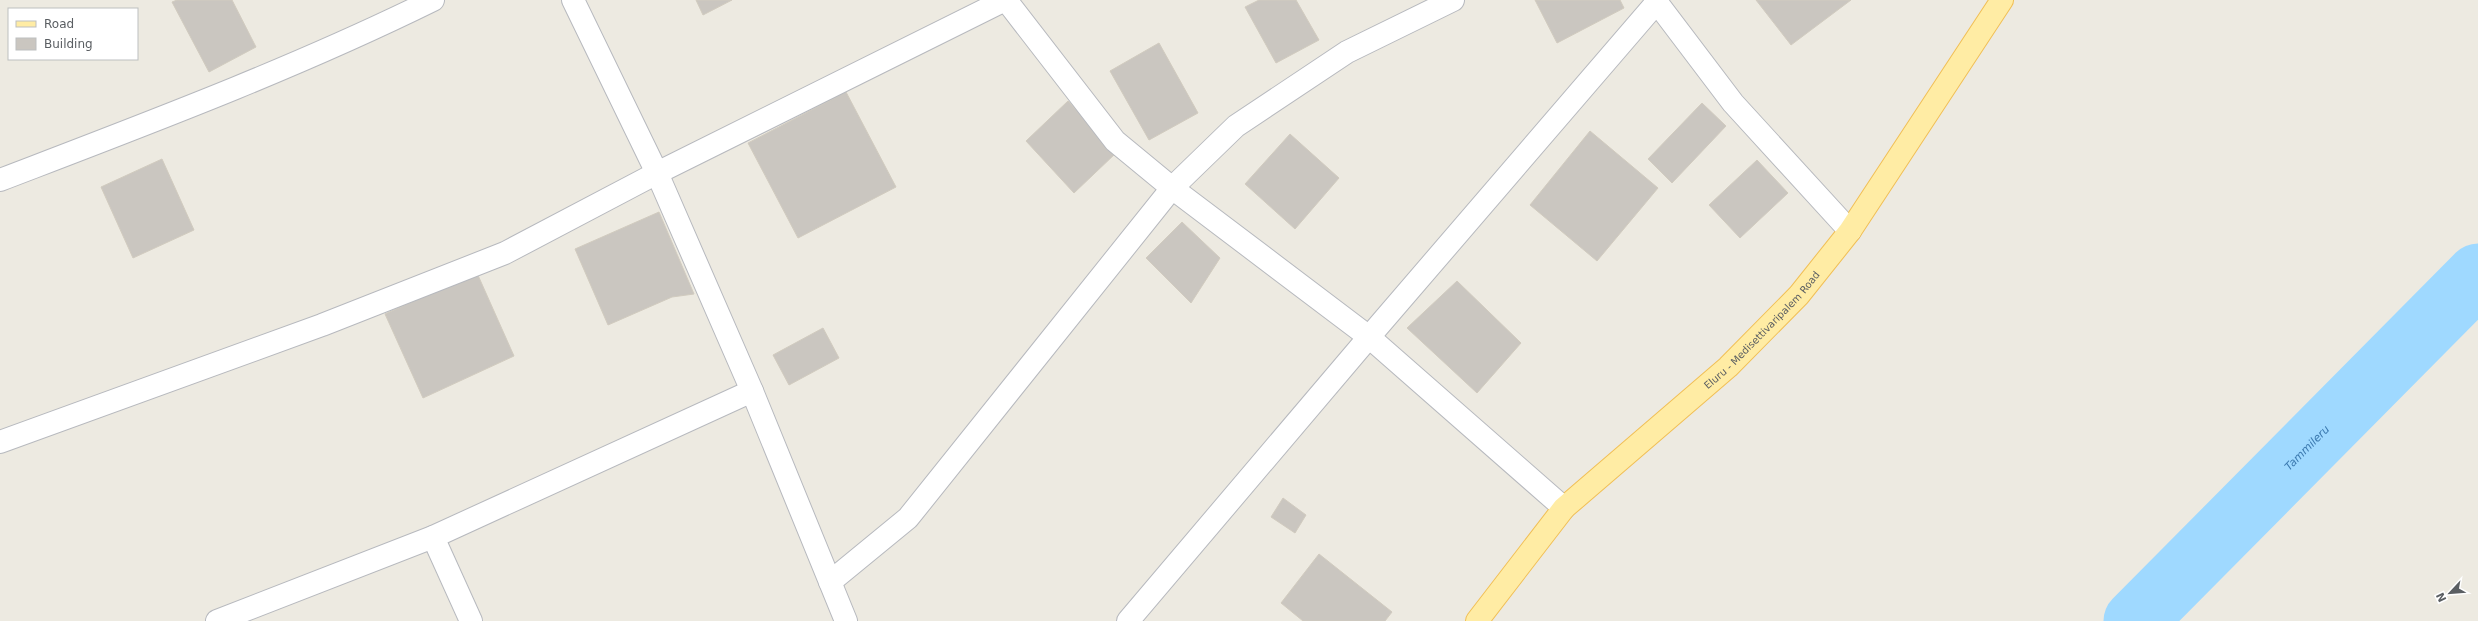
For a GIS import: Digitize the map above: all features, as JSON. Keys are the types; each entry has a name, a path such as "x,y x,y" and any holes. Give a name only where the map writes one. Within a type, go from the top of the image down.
{"main road":[{"name":"Eluru - Medisettivaripalem Road","path":"1477,621 1564,508 1728,368 1799,295 1850,231 2002,0"}],"street":[{"path":"0,180 181,110 368,32 433,0"},
{"path":"573,0 657,173 752,391 846,621"},
{"path":"0,442 322,325 498,256 657,173 1005,0 1115,141 1172,188 1369,337 1564,508"},
{"path":"830,582 908,518 1172,188 1236,126 1348,52 1453,0"},
{"path":"1128,621 1656,1 1733,104 1850,231"},
{"path":"217,621 433,537 752,391"},
{"path":"433,537 471,621"}],"building":[{"path":"177,0 232,0 256,47 209,72 172,2"},
{"path":"696,0 732,0 703,15"},
{"path":"1259,0 1296,0 1319,40 1276,63 1245,7"},
{"path":"1535,0 1620,0 1624,8 1557,43"},
{"path":"1756,0 1851,0 1791,45"},
{"path":"1159,43 1198,113 1149,140 1110,71"},
{"path":"846,92 896,187 798,238 748,143"},
{"path":"1068,101 1116,153 1074,193 1026,141"},
{"path":"1702,103 1726,126 1672,183 1648,159"},
{"path":"1590,131 1658,188 1597,261 1530,205"},
{"path":"1290,134 1339,178 1295,229 1245,184"},
{"path":"162,159 194,230 133,258 101,187"},
{"path":"1757,160 1788,193 1740,238 1709,205"},
{"path":"659,212 694,294 672,297 608,325 575,249"},
{"path":"1182,222 1220,258 1191,303 1146,258"},
{"path":"477,273 514,356 423,398 385,314"},
{"path":"1457,281 1521,343 1477,393 1407,328"},
{"path":"823,328 839,358 789,385 773,355"},
{"path":"1283,498 1306,515 1295,533 1271,517"},
{"path":"1319,554 1392,612 1385,621 1303,621 1281,603"}],"waterway":[{"name":"Tammileru","path":"2135,621 2478,275"}]}
